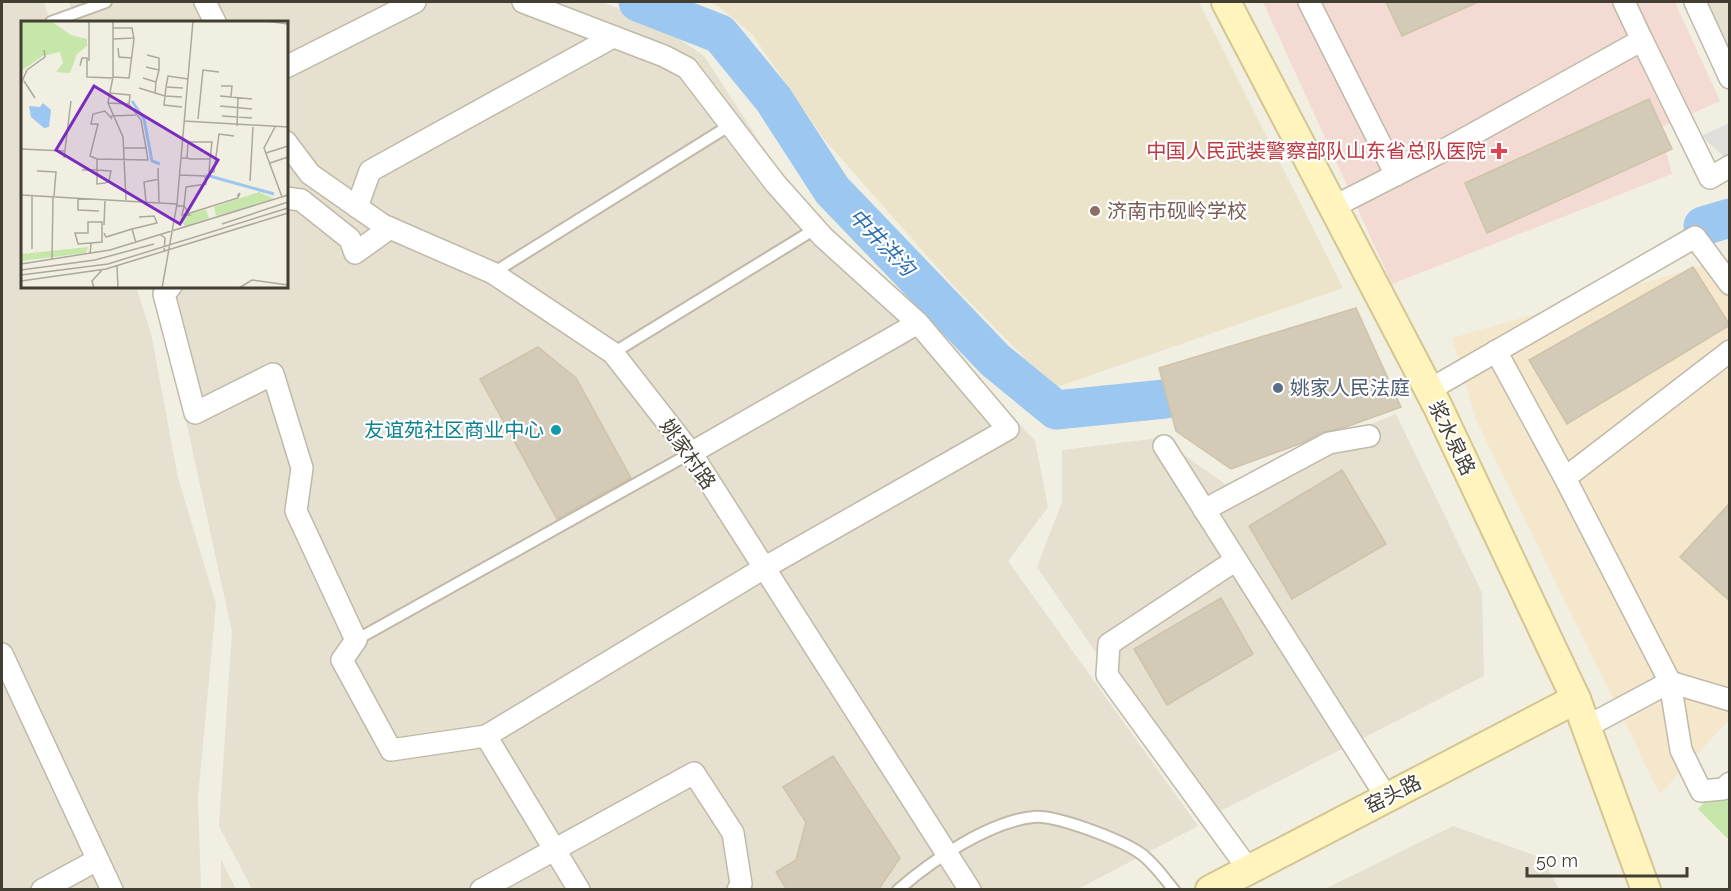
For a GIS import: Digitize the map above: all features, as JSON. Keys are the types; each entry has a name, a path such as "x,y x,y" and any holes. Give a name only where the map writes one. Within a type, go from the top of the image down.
{"main road":[{"name":"浆水泉路","path":"1226,2 1335,206 1429,390 1576,699 1646,890"},
{"name":"窑头路","path":"1210,890 1576,699"}],"street":[{"path":"205,2 214,21"},
{"path":"288,67 415,2"},
{"path":"169,288 164,294 195,413 273,374 302,468 296,511 356,639 342,660 391,750 486,736 764,568 1008,429 918,323 815,229 775,183 687,68 523,2"},
{"path":"1309,2 1396,175"},
{"path":"1624,2 1710,178 1730,166"},
{"path":"1695,2 1723,43 1730,78"},
{"path":"357,207 370,171 613,37"},
{"path":"1335,206 1642,40"},
{"name":"姚家村路","path":"288,145 310,174 357,207 390,228 493,273 613,353 691,453 969,890"},
{"path":"288,198 301,200 350,239 355,253 390,228"},
{"path":"1429,390 1695,237 1730,284"},
{"path":"691,453 918,323"},
{"path":"1496,351 1565,478 1670,682 1681,750 1701,791 1723,789 1730,783"},
{"path":"1565,478 1730,351"},
{"path":"1204,510 1329,443 1369,436"},
{"path":"1164,446 1387,798"},
{"path":"1236,560 1109,644 1107,675 1249,870"},
{"path":"2,654 112,890"},
{"path":"1586,727 1670,682 1730,700"},
{"path":"486,736 579,890"},
{"path":"481,890 694,773 733,833 741,884 738,890"},
{"path":"42,890 97,860"}],"lane":[{"path":"54,21 106,2"},
{"path":"493,273 732,124"},
{"path":"613,353 815,229"},
{"path":"356,639 691,453"},
{"path":"898,890 947,854 986,831 1034,816 1079,825 1140,853 1174,890"}],"shaded area":[{"path":"2,2 44,2 50,21 21,21 21,288 136,288 151,333 178,478 216,604 198,798 201,889 2,890"},
{"path":"69,2 601,2 654,22 704,56 807,215 967,367 1035,441 1048,507 1008,561 1198,826 1078,889 252,889 219,826 232,632 157,288 288,288 288,21 75,21"},
{"name":"济南市砚岭学校","path":"708,2 1199,2 1343,288 1054,388 950,282 824,139 752,34 718,6"},
{"name":"中国人民武装警察部队山东省总队医院","path":"1263,2 1675,2 1720,101 1660,128 1672,174 1392,284"},
{"path":"1691,2 1729,2 1729,87"},
{"path":"1729,123 1729,161 1701,136"},
{"path":"1729,258 1729,720 1660,794 1476,420 1452,338"},
{"path":"1396,414 1482,593 1484,676 1209,817 1037,567 1062,502 1062,450 1160,438 1225,484"},
{"path":"1453,826 1542,858 1559,889 1325,889"},
{"path":"221,860 236,889 221,889"}],"green space":[{"path":"1729,775 1729,840 1698,809"}],"building":[{"path":"1386,2 1478,2 1402,36"},
{"path":"1649,99 1672,149 1487,233 1465,183"},
{"path":"1693,267 1730,325 1567,424 1529,360"},
{"name":"姚家人民法庭","path":"1356,308 1401,407 1346,427 1323,432 1302,443 1231,469 1176,431 1159,368"},
{"name":"友谊苑社区商业中心","path":"538,347 576,378 631,478 557,519 480,379"},
{"path":"1342,470 1386,544 1292,599 1249,526"},
{"path":"1730,503 1730,601 1680,557"},
{"path":"1221,598 1253,654 1167,705 1134,649"},
{"path":"833,756 900,858 878,890 787,890 776,872 796,860 806,822 783,787"}],"waterway":[{"name":"中井洪沟","path":"638,2 720,34 774,100 832,190 995,360 1056,410 1165,399"},
{"name":"中井洪沟","path":"1703,226 1730,218"}],"place":[{"name":"中国人民武装警察部队山东省总队医院","path":"1499,151"},
{"name":"济南市砚岭学校","path":"1095,211"},
{"name":"姚家人民法庭","path":"1278,388"},
{"name":"友谊苑社区商业中心","path":"556,430"}]}
